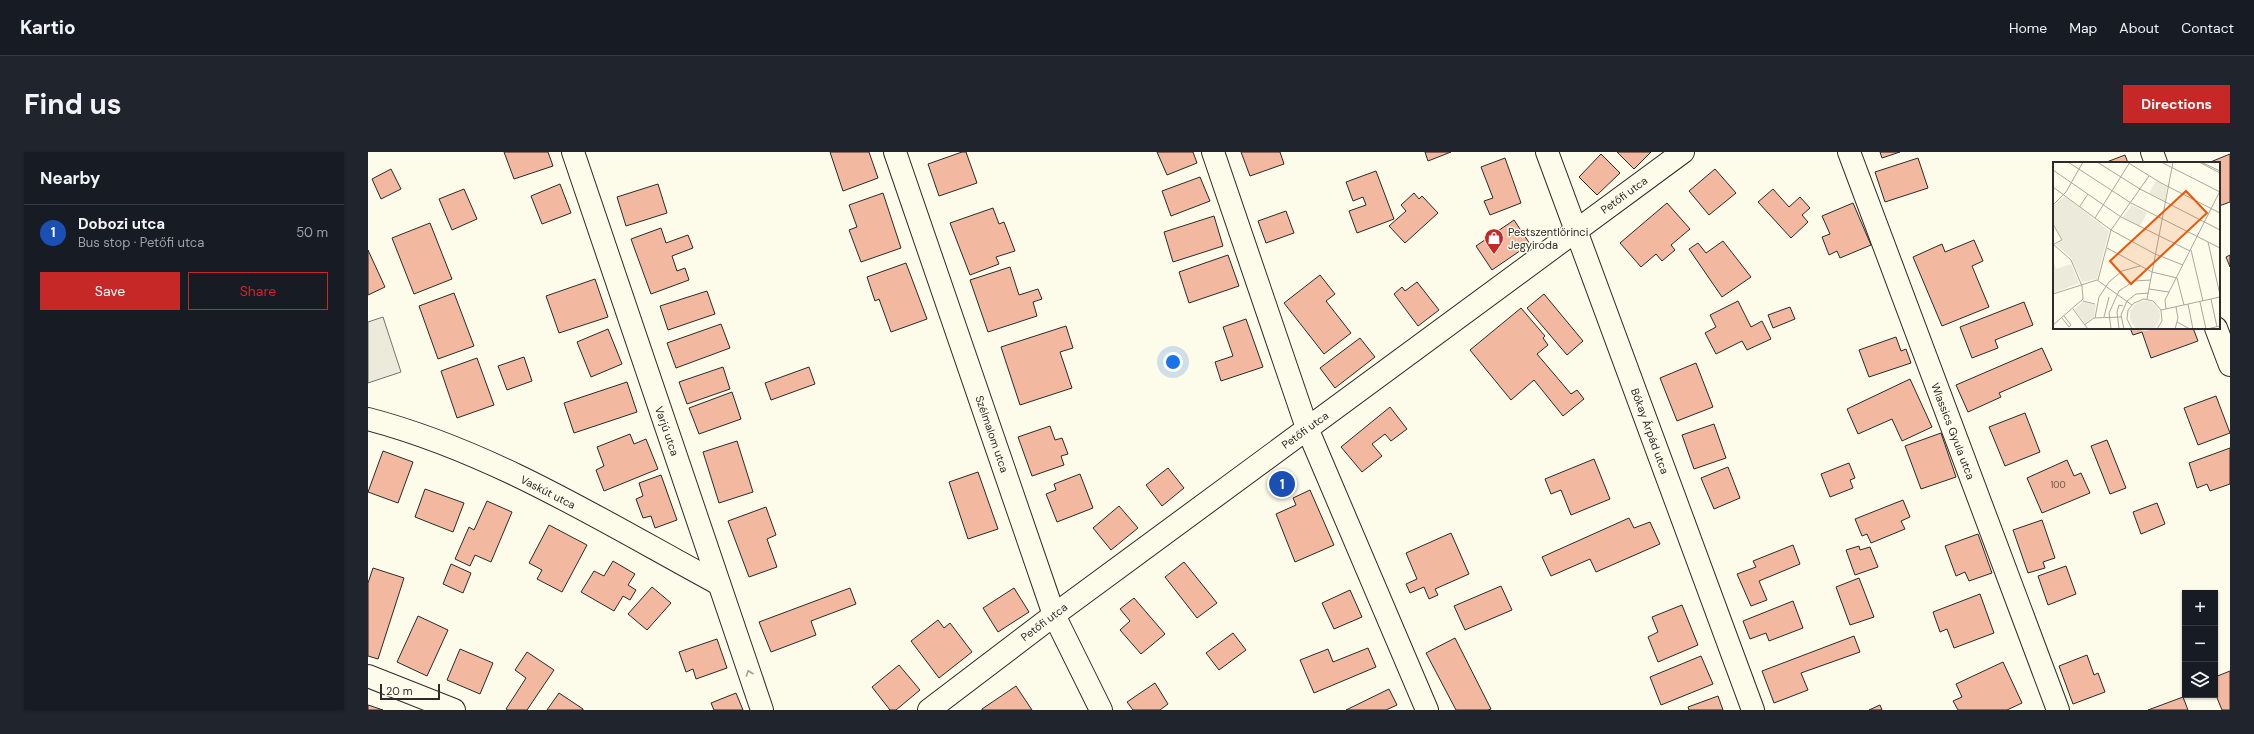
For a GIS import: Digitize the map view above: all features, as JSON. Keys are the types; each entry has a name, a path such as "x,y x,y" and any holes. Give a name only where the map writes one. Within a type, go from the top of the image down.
{"street":[{"name":"Varjú utca","path":"573,152 762,710"},
{"name":"Szélmalom utca","path":"895,152 1054,614 1101,710"},
{"path":"1214,152 1307,428 1427,710"},
{"name":"Bókay Árpád utca","path":"1547,152 1753,710"},
{"name":"Petőfi utca","path":"929,710 1054,614 1683,152"},
{"name":"Wlassics Gyula utca","path":"1849,152 2058,710"},
{"path":"2152,152 2156,162"},
{"path":"2216,329 2230,365"},
{"name":"Vaskút utca","path":"368,419 405,429 494,465 559,497 719,584"},
{"path":"368,676 454,710"}],"shaded area":[{"path":"383,317 401,372 368,383 368,322"}],"building":[{"path":"504,152 548,152 553,166 514,179"},
{"path":"830,152 869,152 878,178 843,191"},
{"path":"962,152 966,152 977,183 939,196 928,164"},
{"path":"1157,152 1193,152 1197,163 1167,175"},
{"path":"1241,152 1280,152 1284,164 1250,176"},
{"path":"1425,152 1451,152 1428,161"},
{"path":"1617,152 1651,152 1634,169"},
{"path":"1880,152 1900,152 1882,158"},
{"path":"1601,154 1620,173 1597,195 1579,177"},
{"path":"2230,154 2230,202 2220,206 2220,162 2210,162"},
{"path":"2125,155 2128,162 2107,162"},
{"path":"1505,158 1521,203 1490,215 1484,201 1493,198 1481,167"},
{"path":"1918,158 1928,188 1885,202 1875,172"},
{"path":"391,169 401,189 381,199 372,179"},
{"path":"1715,169 1736,193 1709,215 1689,191"},
{"path":"1376,171 1394,219 1357,233 1349,211 1366,205 1363,197 1353,201 1346,182"},
{"path":"1200,177 1210,201 1171,216 1162,191"},
{"path":"560,184 571,213 542,224 531,196"},
{"path":"658,184 667,213 626,226 617,197"},
{"path":"464,189 477,219 452,230 439,199"},
{"path":"1773,189 1789,207 1800,197 1810,208 1802,215 1808,222 1791,238 1758,202"},
{"path":"883,193 901,248 861,262 849,230 857,227 849,205"},
{"path":"1414,193 1419,199 1422,196 1438,213 1405,243 1389,226 1406,211 1401,205"},
{"path":"1667,203 1690,229 1671,245 1675,250 1662,261 1656,254 1641,267 1620,243"},
{"path":"1853,203 1871,245 1840,258 1837,251 1829,255 1822,237 1830,234 1822,216"},
{"path":"993,208 999,224 1004,222 1015,251 996,257 999,264 970,275 950,223"},
{"path":"1286,211 1294,233 1266,243 1258,221"},
{"path":"1214,216 1223,246 1173,262 1164,232"},
{"path":"1514,220 1530,244 1492,270 1476,246"},
{"path":"430,223 452,279 414,294 392,238"},
{"path":"661,228 666,243 688,235 693,248 672,256 677,271 685,268 689,280 651,294 631,239"},
{"path":"1974,240 1983,261 1972,266 1989,307 1942,326 1913,257 1942,244 1945,252"},
{"path":"1723,241 1751,277 1722,297 1689,249 1698,243 1706,253"},
{"path":"368,250 385,287 368,295"},
{"path":"1228,255 1239,286 1189,303 1179,272"},
{"path":"2230,255 2230,267 2226,257"},
{"path":"906,263 927,319 891,332 879,299 875,301 867,277"},
{"path":"1010,267 1019,295 1038,289 1042,299 1033,302 1037,316 988,332 970,280"},
{"path":"1320,275 1335,294 1326,301 1351,333 1324,354 1284,303"},
{"path":"595,279 608,317 559,333 546,296"},
{"path":"1417,282 1439,310 1418,326 1394,294 1402,287 1405,291"},
{"path":"707,291 715,314 668,330 660,306"},
{"path":"454,293 474,346 438,359 419,306"},
{"path":"1544,294 1583,341 1567,355 1527,308"},
{"path":"1738,301 1751,327 1762,321 1771,339 1747,350 1742,341 1716,354 1705,333 1716,327 1710,315"},
{"path":"2024,302 2033,325 1995,340 1998,348 1972,358 1960,327"},
{"path":"1790,307 1795,319 1773,328 1768,315"},
{"path":"1521,308 1545,336 1543,338 1548,345 1537,354 1571,394 1577,390 1584,399 1563,416 1534,380 1511,400 1470,350"},
{"path":"1246,319 1263,367 1221,381 1215,362 1233,356 1223,327"},
{"path":"721,324 730,348 676,368 667,343"},
{"path":"1066,326 1073,348 1060,352 1072,388 1020,405 1001,347"},
{"path":"608,329 622,364 591,377 577,342"},
{"path":"2130,329 2193,329 2198,341 2151,358 2142,332 2133,335"},
{"path":"1896,337 1901,351 1906,349 1911,363 1869,377 1859,350"},
{"path":"1360,338 1375,357 1335,388 1320,368"},
{"path":"2042,348 2052,370 1999,393 2001,397 1968,412 1956,385"},
{"path":"524,357 532,381 507,390 498,366"},
{"path":"477,358 494,405 457,418 441,371"},
{"path":"1696,363 1713,407 1677,421 1660,378"},
{"path":"723,367 730,389 687,404 679,382"},
{"path":"809,367 815,384 771,400 765,383"},
{"path":"1910,379 1932,427 1902,441 1892,419 1858,434 1847,409"},
{"path":"627,382 637,412 574,433 564,403"},
{"path":"732,392 741,419 699,434 689,408"},
{"path":"2216,396 2230,433 2198,445 2184,408"},
{"path":"1390,407 1407,429 1391,441 1385,434 1372,444 1382,456 1362,472 1341,447"},
{"path":"2025,413 2040,452 2005,466 1989,427"},
{"path":"1714,424 1726,458 1694,469 1682,435"},
{"path":"1050,426 1055,440 1062,438 1068,454 1061,456 1064,465 1032,476 1018,437"},
{"path":"1941,433 1956,477 1921,489 1905,446"},
{"path":"630,434 634,444 646,439 658,469 604,491 596,470 604,466 597,447"},
{"path":"2107,440 2126,488 2110,494 2091,446"},
{"path":"737,441 753,492 719,503 703,452"},
{"path":"2230,448 2230,484 2210,491 2207,484 2197,488 2189,463"},
{"path":"383,451 413,462 398,503 368,492"},
{"path":"1594,459 1610,499 1571,515 1561,490 1551,494 1545,479"},
{"path":"2067,460 2074,476 2081,473 2090,493 2042,513 2027,478"},
{"path":"1849,463 1855,478 1850,480 1853,488 1830,497 1821,474"},
{"path":"1728,467 1740,498 1714,509 1701,478"},
{"path":"1168,468 1184,488 1162,506 1146,485"},
{"path":"978,472 998,529 968,539 949,482"},
{"path":"1080,474 1093,508 1057,522 1046,494 1056,490 1054,484"},
{"path":"661,475 677,520 655,528 651,516 643,518 636,499 643,496 639,483"},
{"path":"425,489 464,503 453,532 415,517"},
{"path":"1310,490 1334,545 1295,562 1276,514 1296,505 1293,498"},
{"path":"1903,500 1910,517 1901,521 1905,529 1871,543 1867,534 1862,536 1855,519"},
{"path":"487,501 512,512 491,562 475,555 470,566 455,559 469,527 474,530"},
{"path":"2157,503 2165,524 2141,534 2133,512"},
{"path":"1119,506 1138,528 1111,550 1093,528"},
{"path":"766,507 776,535 767,539 777,567 749,577 728,521"},
{"path":"1629,518 1634,528 1650,522 1660,544 1596,572 1590,559 1551,576 1542,557"},
{"path":"2042,520 2055,558 2043,562 2045,568 2028,573 2013,530"},
{"path":"549,525 587,545 562,592 537,579 542,570 529,563"},
{"path":"1451,533 1469,574 1435,589 1438,595 1429,599 1424,587 1410,593 1406,584 1417,579 1406,553"},
{"path":"1978,534 1992,573 1969,581 1965,572 1956,576 1945,546"},
{"path":"1793,545 1800,564 1759,581 1767,600 1751,606 1737,574 1756,567 1753,561"},
{"path":"1859,546 1860,550 1870,547 1878,567 1855,575 1846,550"},
{"path":"613,561 635,574 628,585 636,590 630,600 623,596 614,611 581,592 594,571 604,576"},
{"path":"1184,562 1217,603 1197,618 1165,577"},
{"path":"451,564 471,573 463,593 443,584"},
{"path":"2066,566 2076,594 2048,605 2038,576"},
{"path":"373,568 404,578 378,659 368,656 368,583"},
{"path":"1859,578 1874,617 1850,625 1836,587"},
{"path":"1501,586 1512,610 1465,630 1454,606"},
{"path":"652,587 671,603 647,630 628,614"},
{"path":"850,588 856,604 811,621 816,635 771,652 759,622"},
{"path":"1014,588 1029,612 998,632 983,608"},
{"path":"1350,590 1362,617 1334,629 1322,603"},
{"path":"1980,594 1994,633 1954,648 1947,629 1940,632 1933,612"},
{"path":"1134,598 1165,634 1141,654 1120,630 1130,621 1120,609"},
{"path":"1793,601 1803,628 1769,641 1766,633 1750,639 1743,621"},
{"path":"1682,605 1698,645 1658,662 1648,637 1658,632 1652,617"},
{"path":"418,616 448,630 427,676 397,662"},
{"path":"938,620 944,628 950,623 972,652 939,678 911,641"},
{"path":"1233,633 1246,650 1219,670 1206,653"},
{"path":"1854,636 1860,652 1801,673 1808,690 1774,703 1762,671"},
{"path":"1455,638 1491,709 1456,710 1426,653"},
{"path":"717,639 727,668 696,679 693,669 686,672 679,652"},
{"path":"1368,648 1376,667 1314,693 1300,660 1328,649 1333,662"},
{"path":"460,649 493,663 480,694 447,680"},
{"path":"527,652 554,670 527,710 508,710 506,709 526,678 515,670"},
{"path":"2087,655 2094,675 2098,673 2105,692 2073,704 2059,666"},
{"path":"1701,656 1713,684 1661,705 1650,677"},
{"path":"2003,662 2022,703 2007,710 1958,710 1953,701 1962,697 1956,684"},
{"path":"899,665 920,690 896,710 890,710 872,687"},
{"path":"2230,671 2230,710 2222,710 2217,698 2218,676"},
{"path":"1155,683 1168,704 1160,710 1133,710 1127,702"},
{"path":"1016,686 1032,710 982,710 982,709"},
{"path":"1389,689 1397,705 1386,710 1346,710"},
{"path":"559,693 583,709 583,710 547,710"},
{"path":"736,693 743,710 714,710 711,703"},
{"path":"1718,696 1723,710 1689,710 1688,707"},
{"path":"2182,697 2188,710 2148,710"},
{"path":"368,705 383,710 368,710"},
{"path":"1880,705 1882,710 1869,710"}],"place":[{"name":"Pestszentlőrinci Jegyiroda","path":"1494,255"},
{"name":"Dobozi utca","path":"1282,484"}]}
